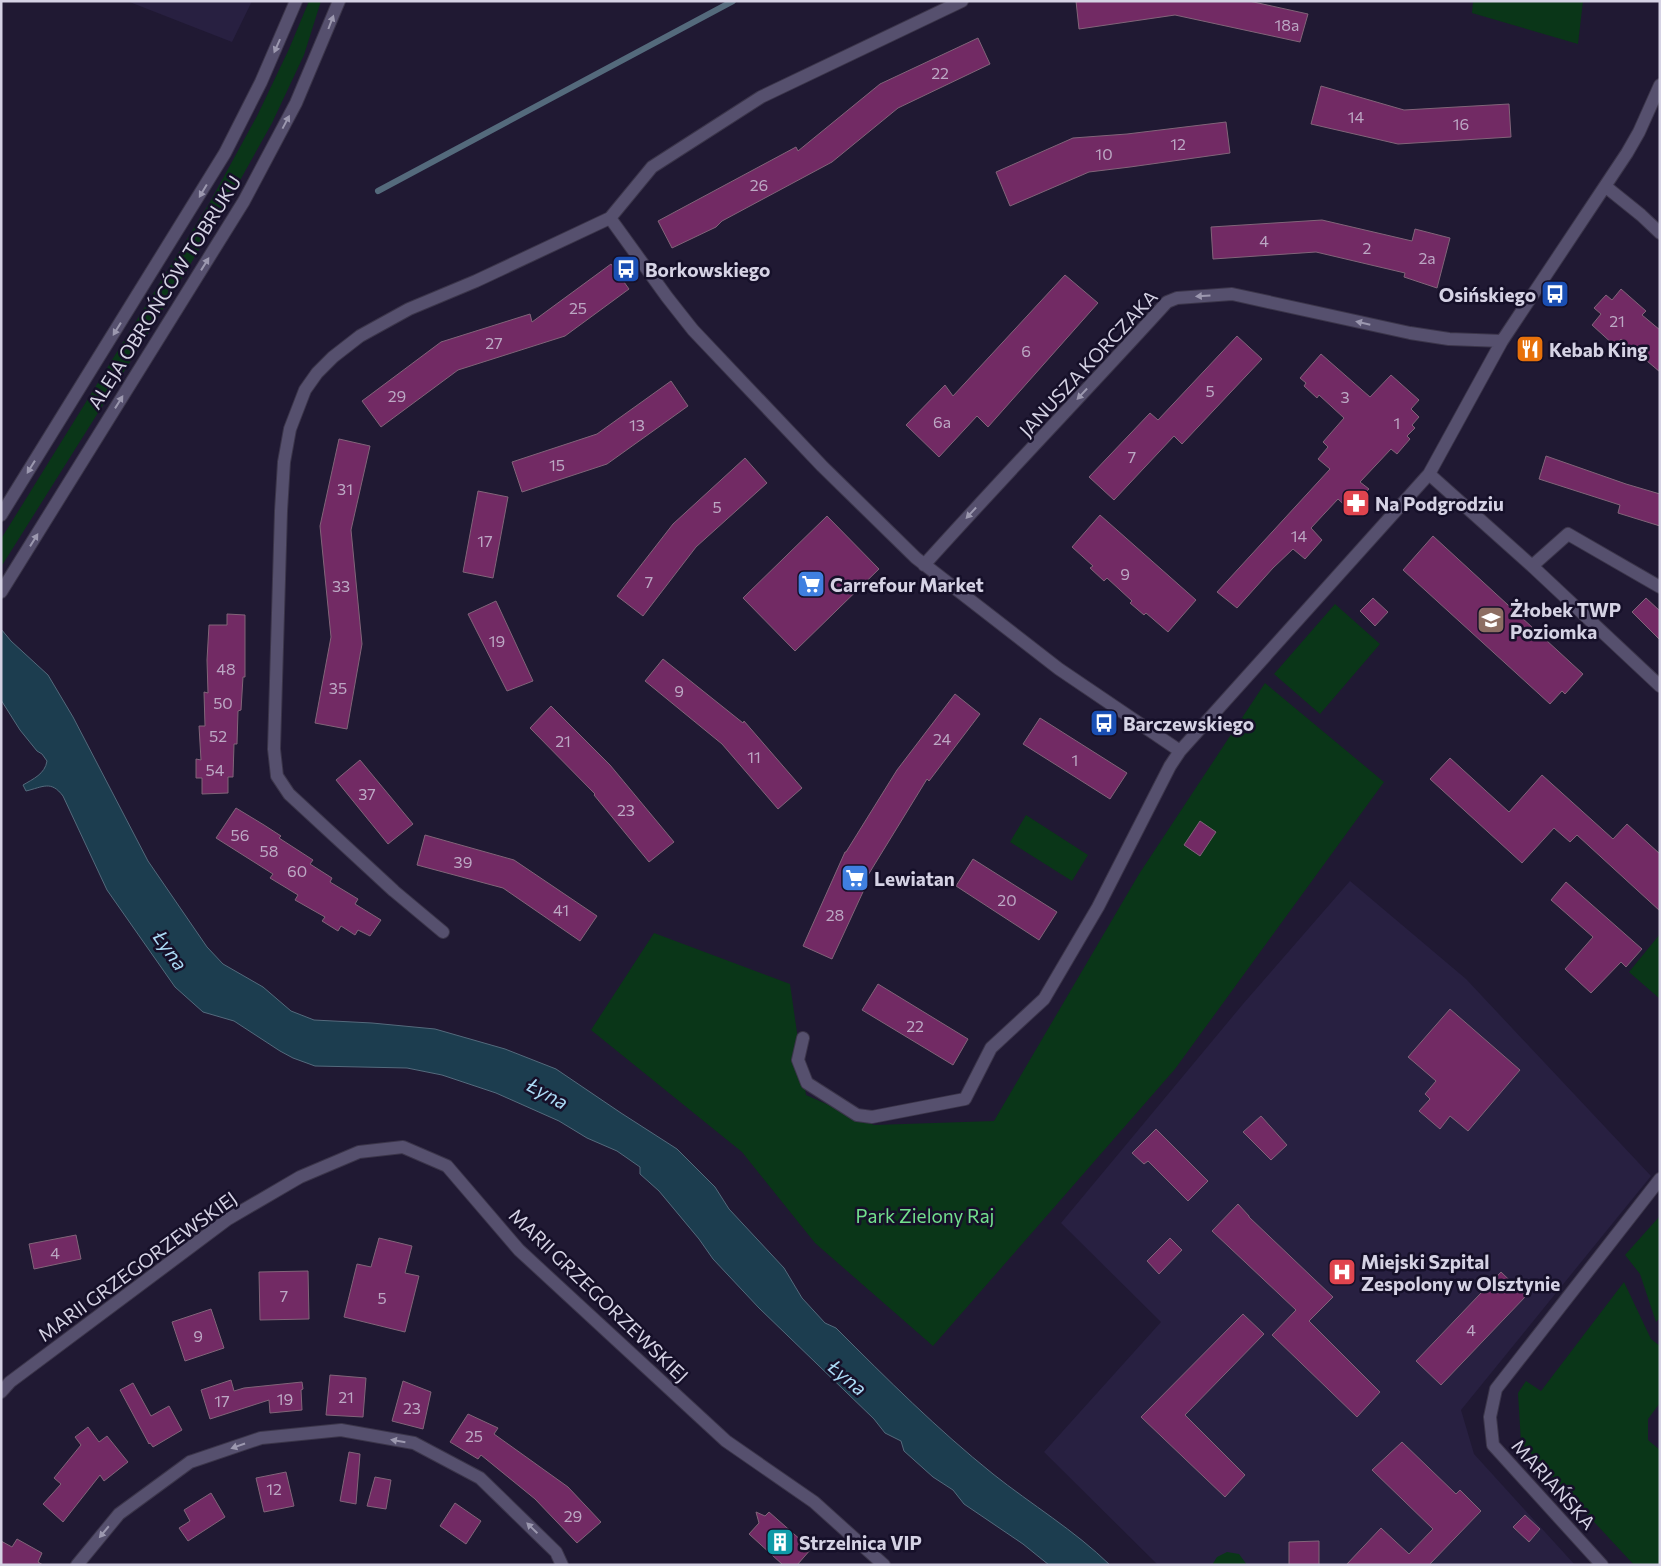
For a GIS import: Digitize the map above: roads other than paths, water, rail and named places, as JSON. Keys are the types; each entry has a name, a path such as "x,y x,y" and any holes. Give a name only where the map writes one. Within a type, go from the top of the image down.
{"street":[{"name":"ALEJA OBROŃCÓW TOBRUKU","path":"1,515 225,153 261,82 296,1"},
{"name":"ALEJA OBROŃCÓW TOBRUKU","path":"5,586 244,201 296,103 339,1"},
{"path":"443,932 394,891 289,794 277,776 274,749 284,462 290,429 306,390 313,379 333,357 360,336 409,309 610,218 652,167 762,97 962,1"},
{"path":"803,1038 798,1060 807,1083 857,1115 872,1117 965,1099 992,1048 1044,1000 1098,907 1170,766 1180,751 1429,474 1502,341 1639,132 1660,85"},
{"path":"1605,186 1660,233"},
{"path":"610,218 666,297 693,330 822,466 924,565 1059,669 1180,751"},
{"name":"JANUSZA KORCZAKA","path":"924,565 969,514 1044,436 1167,302 1177,298 1232,294 1410,333 1449,339 1502,341"},
{"path":"1429,474 1532,566 1660,686"},
{"path":"1532,566 1568,534 1660,587"},
{"name":"MARII GRZEGORZEWSKIEJ","path":"1,1392 10,1382 228,1219 300,1177 359,1152 403,1147 447,1166 519,1250 719,1434 814,1502 884,1565"},
{"name":"MARIAŃSKA","path":"1602,1565 1493,1445 1490,1417 1496,1389 1660,1179"},
{"path":"77,1565 119,1514 190,1462 261,1438 341,1430 414,1443 480,1478 556,1552 562,1565"}],"water":[{"name":"Łyna","path":"1,629 11,641 48,675 73,717 148,861 207,947 223,964 263,987 291,1011 314,1020 435,1029 505,1049 556,1069 677,1149 715,1187 729,1209 784,1268 802,1298 825,1323 836,1328 972,1457 1082,1540 1110,1565 1049,1565 1023,1544 964,1504 953,1490 933,1477 904,1451 901,1441 885,1433 874,1419 759,1308 713,1259 659,1191 640,1174 640,1167 617,1151 587,1138 559,1121 496,1093 442,1075 407,1068 315,1066 280,1051 234,1021 203,1012 175,987 107,890 59,791 51,786 46,786 26,791 23,785 41,773 47,761 20,730 1,700"}],"waterway":[{"path":"378,191 733,1"}],"place":[{"name":"Borkowskiego","path":"626,269"},
{"name":"Osińskiego","path":"1555,294"},
{"name":"Kebab King","path":"1530,349"},
{"name":"Na Podgrodziu","path":"1356,503"},
{"name":"Carrefour Market","path":"811,584"},
{"name":"Żłobek TWP Poziomka","path":"1491,620"},
{"name":"Barczewskiego","path":"1104,723"},
{"name":"Lewiatan","path":"855,878"},
{"name":"Miejski Szpital Zespolony w Olsztynie","path":"1342,1272"},
{"name":"Strzelnica VIP","path":"780,1542"}],"park label":[{"name":"Park Zielony Raj","path":"925,1215"}]}
